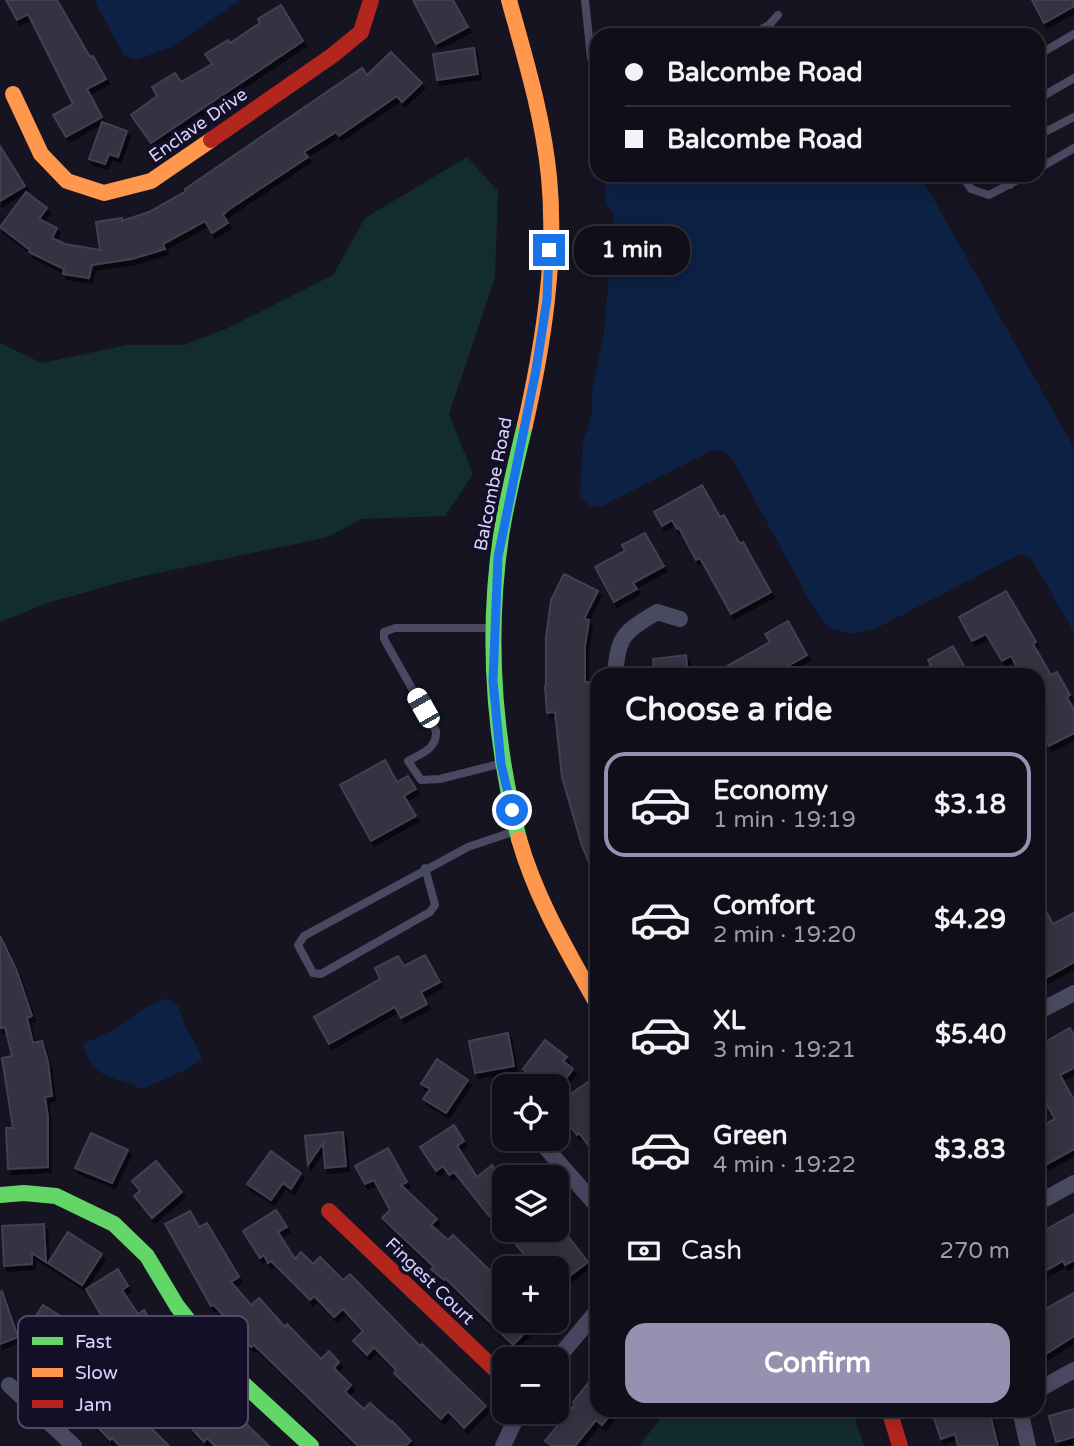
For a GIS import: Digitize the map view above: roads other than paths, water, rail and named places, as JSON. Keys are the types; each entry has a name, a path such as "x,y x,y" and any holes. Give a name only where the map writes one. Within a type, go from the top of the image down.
{"street":[{"name":"Enclave Drive","path":"13,94 41,154 67,181 104,193 151,181 333,55 361,32 371,0"},
{"name":"Balcombe Road","path":"509,0 540,109 551,202 547,299 536,370 498,557 493,681 501,764 534,883 562,942 590,992"},
{"path":"615,668 617,648 628,630 657,612 680,619"},
{"path":"1045,1008 1074,993"},
{"path":"549,1151 590,1198"},
{"path":"1045,1199 1074,1183"},
{"path":"0,1195 24,1193 56,1196 114,1224 147,1256 185,1316"},
{"name":"Fingest Court","path":"329,1211 492,1367"},
{"path":"567,1347 590,1319"},
{"path":"1045,1386 1074,1370"},
{"path":"9,1385 18,1393"},
{"path":"248,1388 311,1446"},
{"path":"892,1417 900,1446"},
{"path":"1022,1417 1028,1446"},
{"path":"503,1446 513,1424"},
{"path":"55,1428 74,1446"}],"lane":[{"path":"585,0 590,48"},
{"path":"764,28 778,15"},
{"path":"1045,51 1074,34"},
{"path":"1045,95 1074,78"},
{"path":"1045,132 1074,117"},
{"path":"1045,165 1074,148"},
{"path":"966,182 971,189 979,193 996,193 1014,182"},
{"path":"1006,182 1010,185"},
{"path":"494,628 395,628 384,632 384,639 436,731 437,739 432,747 408,761 421,780 440,779 501,764"},
{"path":"425,868 435,900 430,912 321,974 313,973 298,945 304,936 425,868 468,847 518,830"}],"water":[{"path":"94,0 240,0 169,48 135,60 124,55"},
{"path":"606,182 924,182 1074,448 1074,632 1031,558 1020,554 875,629 852,634 829,628 813,607 733,460 723,451 713,450 602,506 589,506 580,496 583,442 592,413 592,393 604,333 614,215 607,206"},
{"path":"168,998 178,1006 201,1060 188,1069 142,1089 105,1075 92,1065 83,1044 116,1029 144,1008"}]}
